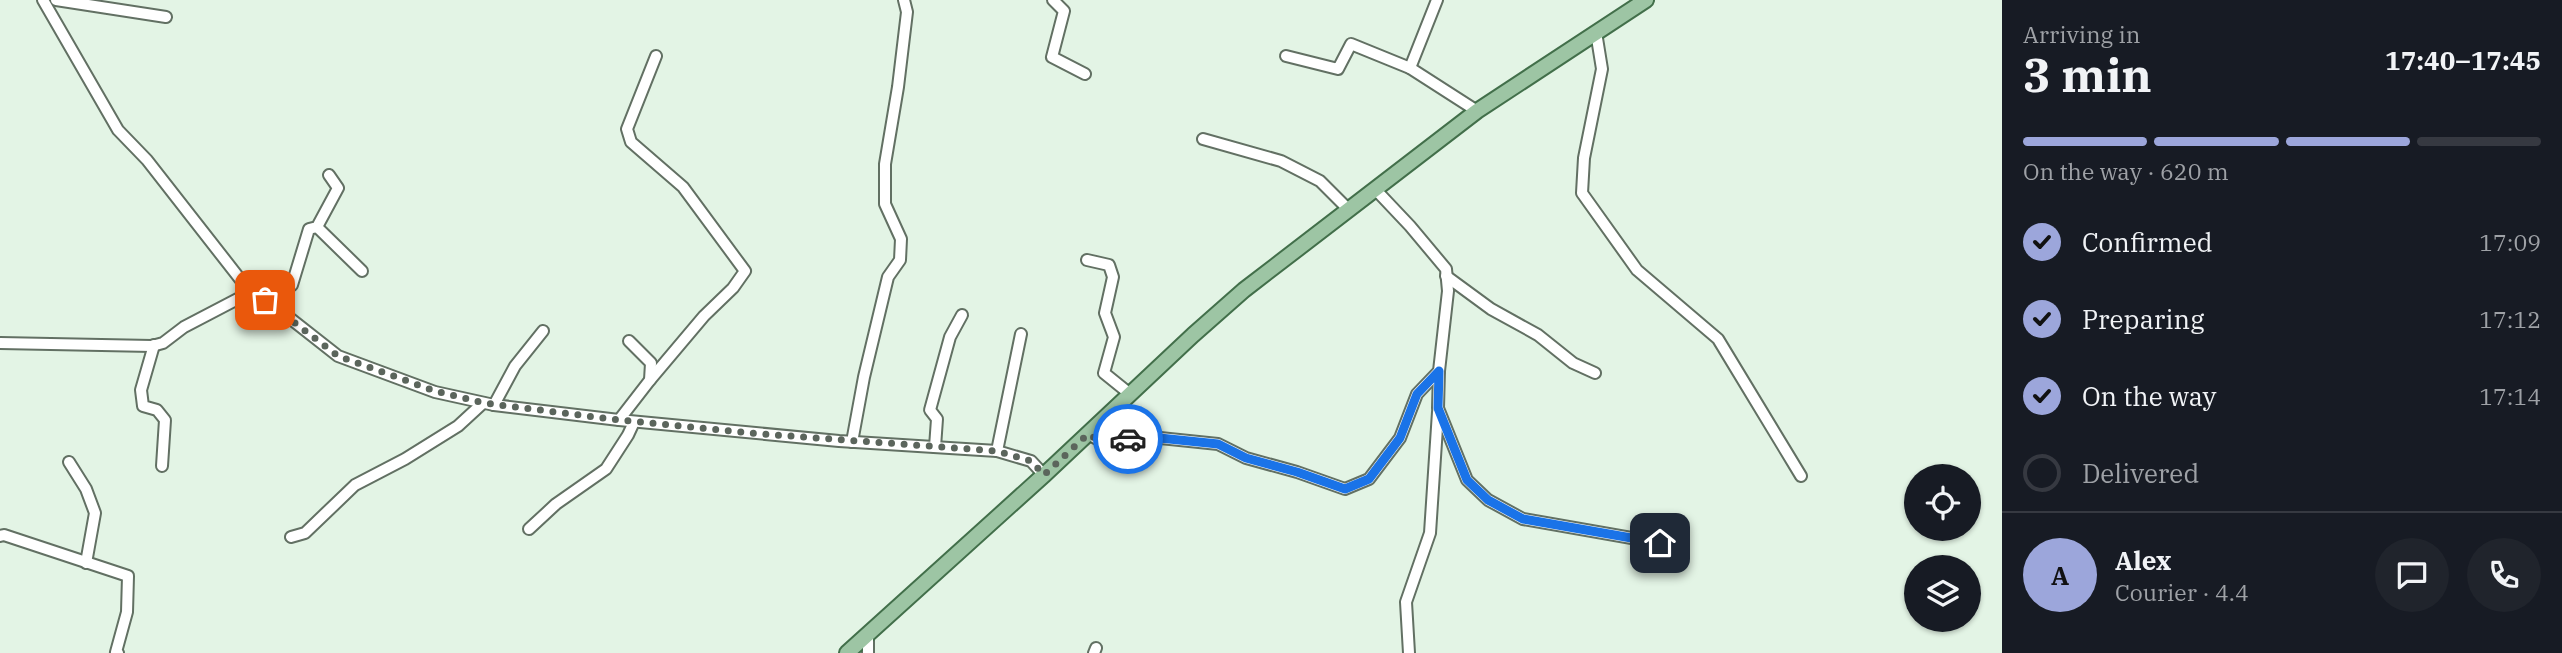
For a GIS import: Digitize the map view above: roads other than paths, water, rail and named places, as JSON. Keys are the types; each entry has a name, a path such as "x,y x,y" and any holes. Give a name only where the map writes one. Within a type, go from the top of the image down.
{"main road":[{"path":"847,653 1244,290 1477,111 1646,0"}],"street":[{"path":"43,0 118,130 147,160 240,279 338,356 435,391 489,404 634,422 852,442 997,451 1031,461 1044,475"},
{"path":"57,0 166,17"},
{"path":"852,442 864,377 888,277 900,260 901,239 885,204 885,164 907,12 904,0"},
{"path":"1053,0 1064,11 1052,57 1085,74"},
{"path":"1410,68 1437,0"},
{"path":"1596,32 1602,69 1584,158 1582,193 1637,270 1718,339 1801,476"},
{"path":"1286,56 1338,69 1351,44 1410,68 1477,111"},
{"path":"619,420 704,316 733,288 745,271 683,187 631,142 627,129 656,56"},
{"path":"1203,139 1281,161 1320,181 1349,210"},
{"path":"277,309 285,290 292,285 309,229 317,227 338,188 329,175"},
{"path":"1375,190 1410,226 1446,269 1447,276 1430,533 1406,602 1409,653"},
{"path":"317,227 362,271"},
{"path":"1087,260 1110,265 1113,277 1105,313 1114,337 1104,373 1130,394"},
{"path":"1447,276 1491,309 1538,335 1573,363 1595,373"},
{"path":"0,343 163,343 184,327 253,291"},
{"path":"934,447 937,419 930,410 950,337 962,315"},
{"path":"291,537 305,533 355,485 405,459 489,404 543,331"},
{"path":"997,451 1021,334"},
{"path":"629,341 651,363 650,380"},
{"path":"153,345 141,390 144,406 157,410 165,419 162,466"},
{"path":"1088,434 1104,443 1140,436 1218,444 1246,458 1345,489 1369,479 1400,438 1417,394 1439,371"},
{"path":"1438,408 1467,480 1488,500 1523,519 1660,543"},
{"path":"529,529 556,504 606,469 634,422"},
{"path":"69,462 86,489 95,513 86,563"},
{"path":"0,536 4,535 128,576 127,612 115,653"},
{"path":"868,634 868,653"}]}
